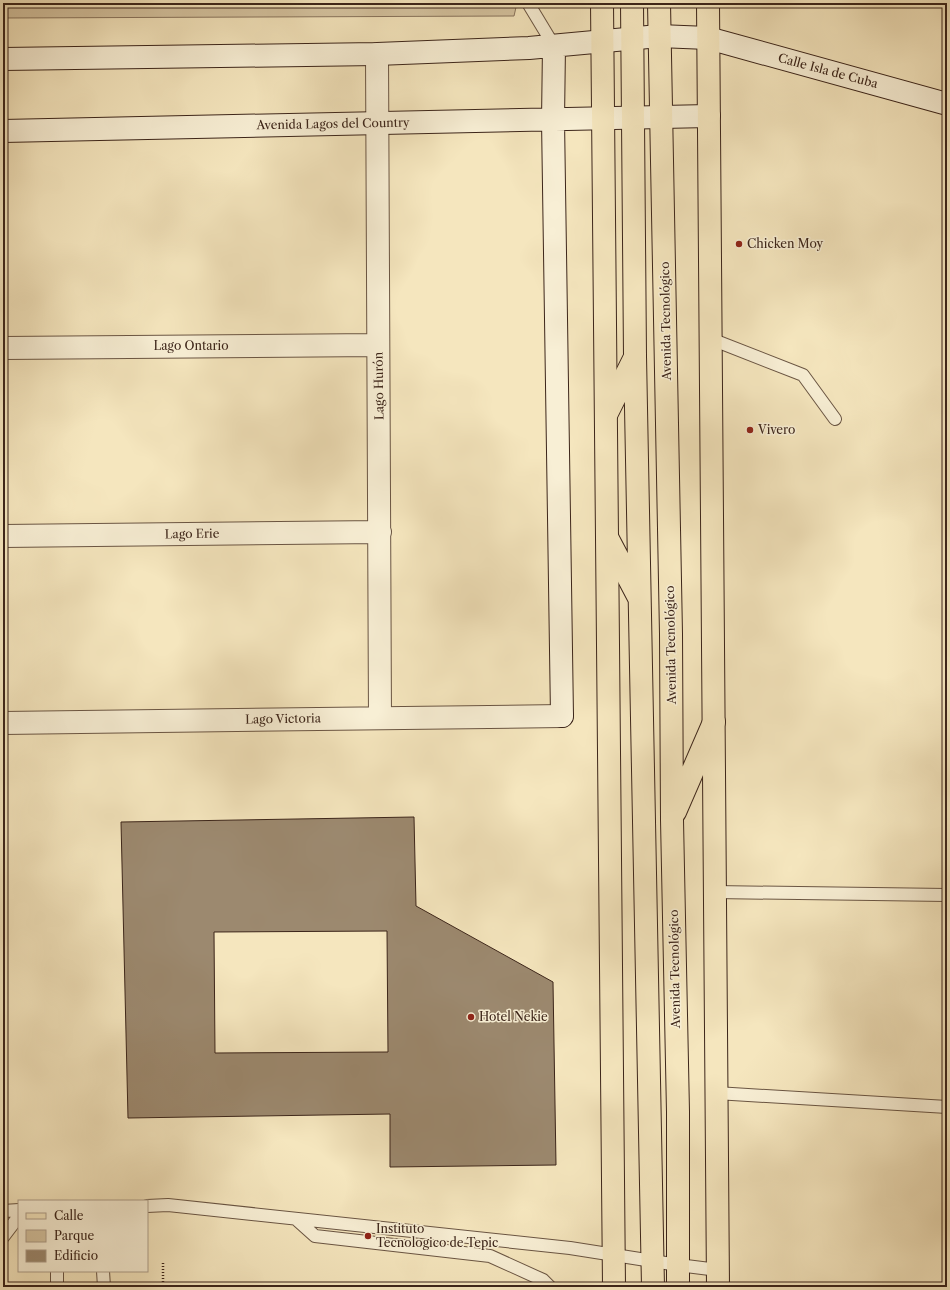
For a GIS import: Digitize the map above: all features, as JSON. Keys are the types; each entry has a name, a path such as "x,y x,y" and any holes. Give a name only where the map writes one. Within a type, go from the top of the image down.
{"main road":[{"path":"602,3 615,1256 614,1287"},
{"path":"632,3 636,356 653,1287"},
{"name":"Avenida Tecnológico","path":"659,3 671,626 672,820 678,1112 678,1287"},
{"path":"708,3 718,1278"},
{"path":"606,413 636,356"},
{"path":"608,538 641,602"},
{"path":"672,820 714,722"}],"street":[{"name":"Calle Isla de Cuba","path":"603,43 659,36 708,38 947,104"},
{"path":"3,59 377,54 603,43"},
{"path":"554,46 554,120"},
{"name":"Lago Hurón","path":"377,54 380,718"},
{"name":"Avenida Lagos del Country","path":"3,131 604,120 709,116"},
{"name":"Lago Victoria","path":"3,723 562,716 554,120"},
{"name":"Lago Ontario","path":"3,348 378,345"},
{"name":"Lago Erie","path":"3,536 380,532"}],"lane":[{"path":"528,3 554,46"},
{"path":"711,339 803,375 836,419"},
{"path":"715,892 947,895"},
{"path":"716,1093 947,1107"},
{"path":"148,1206 168,1205 570,1248 678,1265 718,1278"},
{"path":"3,1211 18,1210"},
{"path":"3,1237 18,1217"},
{"path":"296,1219 315,1236 490,1256 543,1280 550,1287"},
{"path":"57,1272 57,1287"},
{"path":"103,1272 104,1287"}],"path":[{"path":"163,1263 163,1287"}],"green space":[{"path":"3,3 517,3 514,16 3,18"}],"building":[{"name":"Hotel Nekie","path":"414,817 416,906 553,982 556,1165 390,1167 390,1114 128,1118 121,822","holes":["387,931 388,1052 215,1053 214,932"]}],"place":[{"name":"Chicken Moy","path":"739,244"},
{"name":"Vivero","path":"750,430"},
{"name":"Hotel Nekie","path":"471,1017"},
{"name":"Instituto Tecnologico de Tepic","path":"368,1236"}]}
